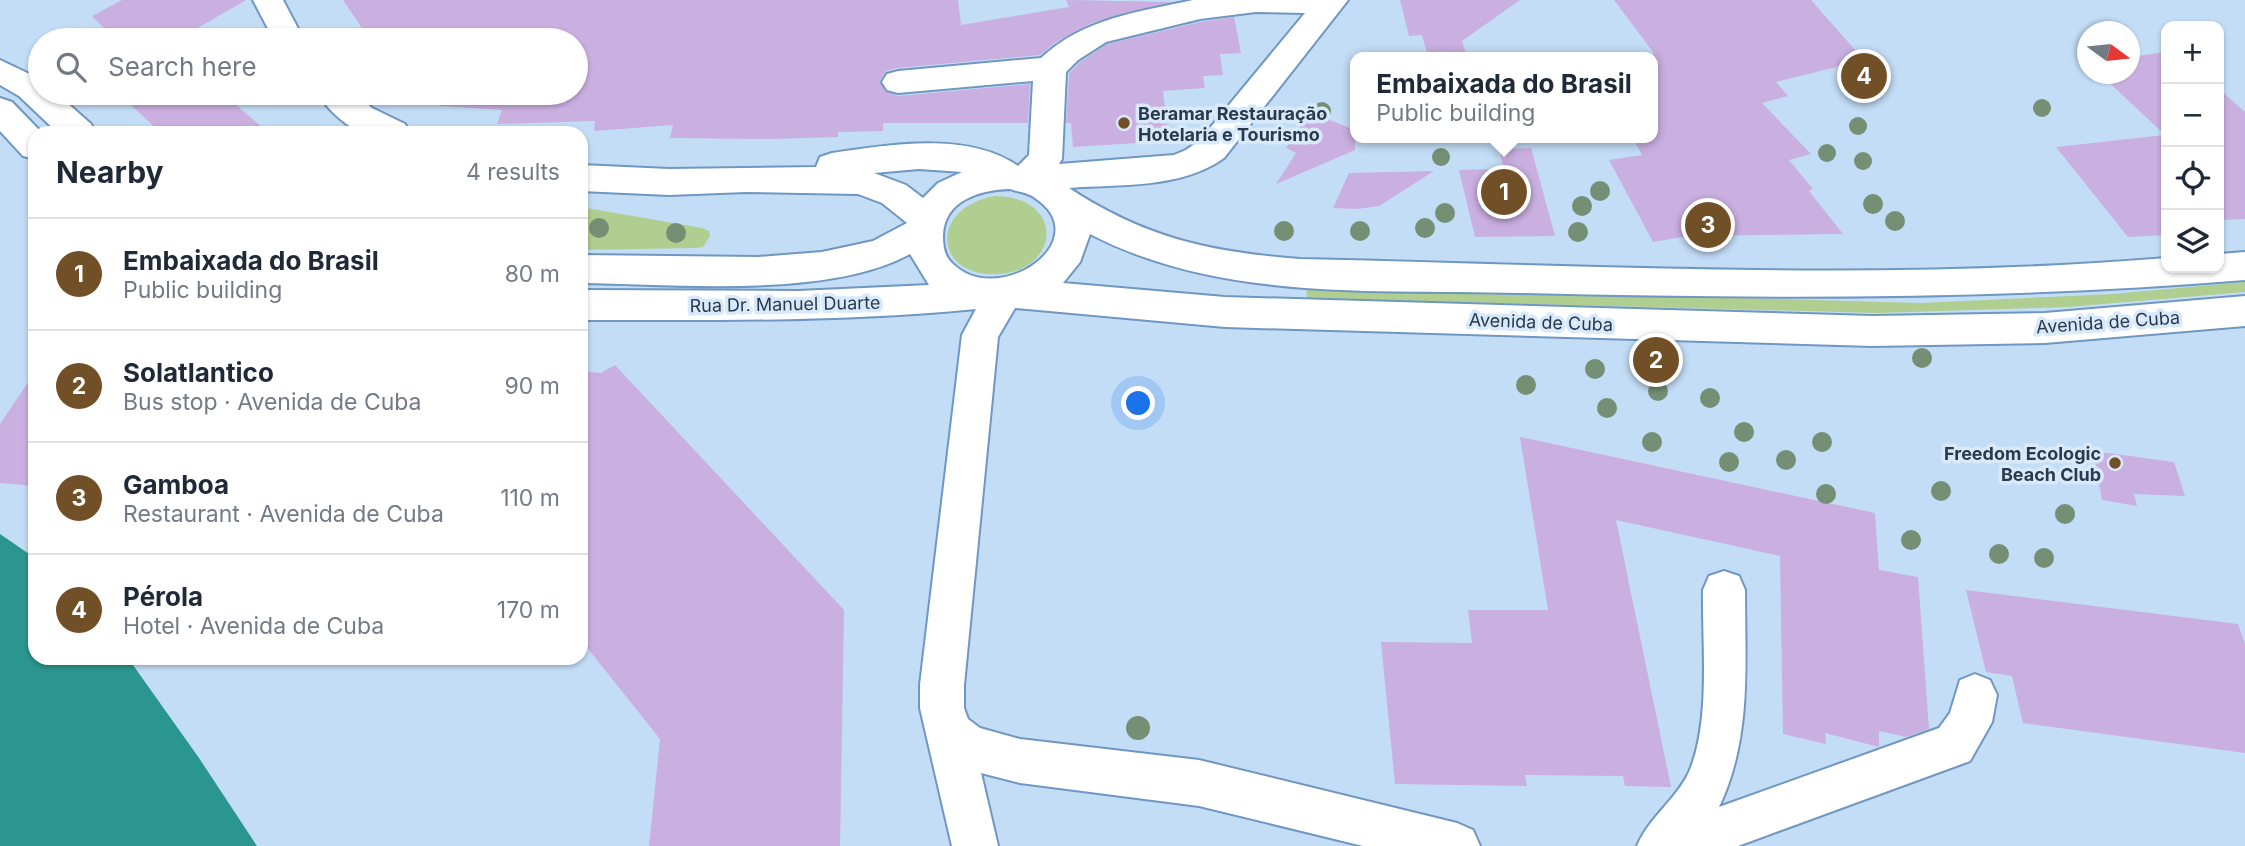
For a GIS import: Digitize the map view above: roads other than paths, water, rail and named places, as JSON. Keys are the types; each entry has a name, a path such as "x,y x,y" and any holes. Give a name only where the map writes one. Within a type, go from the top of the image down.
{"street":[{"path":"268,0 283,28"},
{"path":"898,82 1051,68 1067,52 1097,34 1200,9 1256,2 1331,1"},
{"path":"1063,201 1075,228 1074,239 1066,259 1041,282 997,294 962,288 936,270 925,250 926,224 937,204 960,186 990,177 1019,178 1161,169 1198,159 1212,149 1331,1"},
{"path":"1019,178 1045,159 1051,68"},
{"path":"0,71 28,87"},
{"path":"49,105 71,126"},
{"path":"348,105 360,116 379,126"},
{"path":"0,110 28,140"},
{"path":"746,178 845,164 922,157 991,165 1019,178 1041,184 1102,226 1153,247 1199,262 1240,269 1300,273 1856,284 2004,281 2245,266"},
{"path":"1102,226 1100,205 1105,194 1125,180 1161,169"},
{"path":"588,178 669,182 746,178 860,181 894,194 926,224"},
{"name":"Rua Dr. Manuel Duarte","path":"588,269 758,271 822,266 861,260 885,251 926,224"},
{"path":"975,846 942,708 942,685 979,335 997,294"},
{"name":"Rua Dr. Manuel Duarte","path":"588,304 798,306 997,294"},
{"name":"Avenida de Cuba","path":"997,294 1225,312 1873,331 2045,328 2245,312"},
{"path":"1660,846 1694,805 1708,783 1717,754 1721,716 1724,590"},
{"path":"1674,846 1954,746 1970,722 1975,695"},
{"path":"950,733 970,747 1020,761 1199,783 1457,846"}],"place":[{"name":"Pérola","path":"1864,76"},
{"name":"Beramar Restauração Hotelaria e Tourismo","path":"1124,123"},
{"name":"Embaixada do Brasil","path":"1504,192"},
{"name":"Gamboa","path":"1708,225"},
{"name":"Solatlantico","path":"1656,360"},
{"name":"Freedom Ecologic Beach Club","path":"2115,463"}]}
